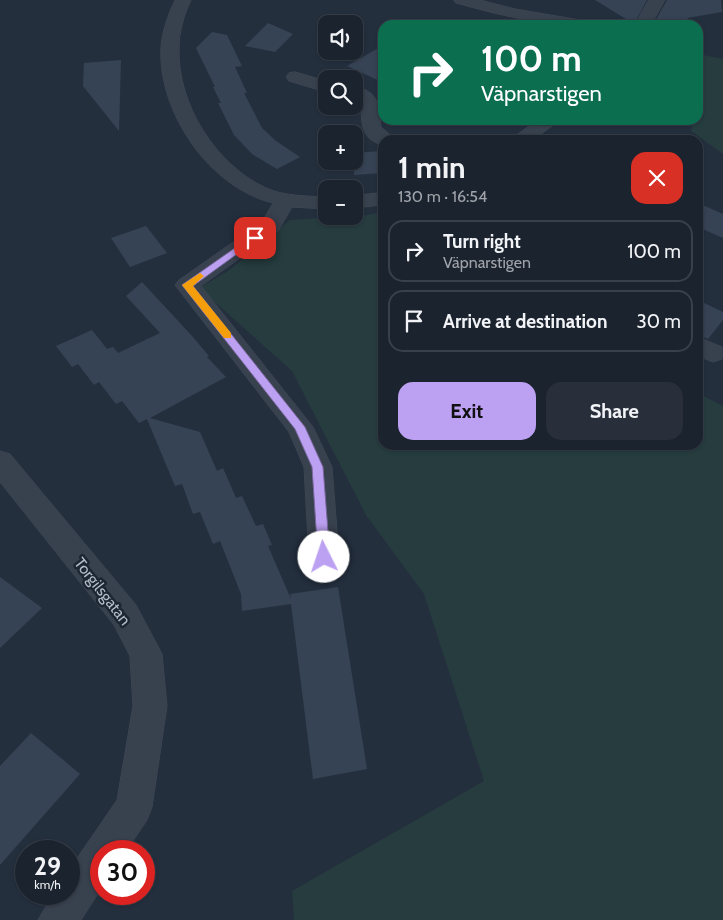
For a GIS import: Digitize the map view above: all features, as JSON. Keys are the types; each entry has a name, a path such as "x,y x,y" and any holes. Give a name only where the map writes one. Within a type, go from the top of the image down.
{"street":[{"path":"183,0 171,38 170,55 176,90 192,130 215,159 234,178 260,192 286,199 318,202"},
{"path":"462,0 514,14 550,20"},
{"path":"646,20 657,0"},
{"path":"295,77 318,84"},
{"path":"363,94 368,98 371,105 372,129 380,135"},
{"path":"528,135 543,125"},
{"path":"286,199 270,226 187,285 300,427 318,467 324,557"},
{"path":"363,201 378,200"},
{"name":"Torgilsgatan","path":"0,462 125,615 146,654 150,706 134,807 112,840"},
{"path":"58,920 90,872"}],"green space":[{"path":"703,55 723,59 723,154 703,140 703,135 697,135 691,131 692,125 703,125"},
{"path":"378,213 378,450 703,450 703,396 723,406 723,920 294,920 292,891 484,781 424,594 366,515 292,371 199,288 228,271 290,220 318,218 318,225 363,225 363,215"}],"building":[{"path":"595,0 647,0 636,20 628,20"},
{"path":"667,0 721,0 722,12 687,18 690,20 656,20"},
{"path":"268,23 293,34 275,52 245,46"},
{"path":"212,32 227,35 242,66 235,67 247,93 244,93 262,128 276,141 300,157 277,169 252,154 234,135 218,103 221,103 213,87 215,87 196,48"},
{"path":"378,48 378,80 363,73 363,70 356,70 347,66 358,60 363,60 363,57"},
{"path":"121,60 119,131 83,86 84,63"},
{"path":"378,151 378,173 354,175 354,170 363,170 363,152"},
{"path":"703,205 723,214 723,238 703,229"},
{"path":"146,226 167,253 130,267 111,238"},
{"path":"142,282 192,336 209,356 207,357 226,377 150,418 200,432 217,471 223,468 236,498 242,496 256,526 263,524 272,545 268,546 291,599 290,594 338,587 367,769 313,779 291,604 242,611 241,594 220,541 213,544 200,512 193,514 182,484 175,486 147,419 139,423 122,401 116,404 99,382 94,385 78,364 72,367 56,346 92,330 107,349 113,347 118,353 160,333 126,296"},
{"path":"703,302 723,312 723,320 708,339 703,337"},
{"path":"0,577 42,608 0,648"},
{"path":"31,733 80,774 22,840 15,840 15,848 0,865 0,766"}],"slow traffic":[{"path":"200,276 187,285 227,335"}],"route":[{"path":"255,238 187,285 300,427 318,467 324,557"}]}
